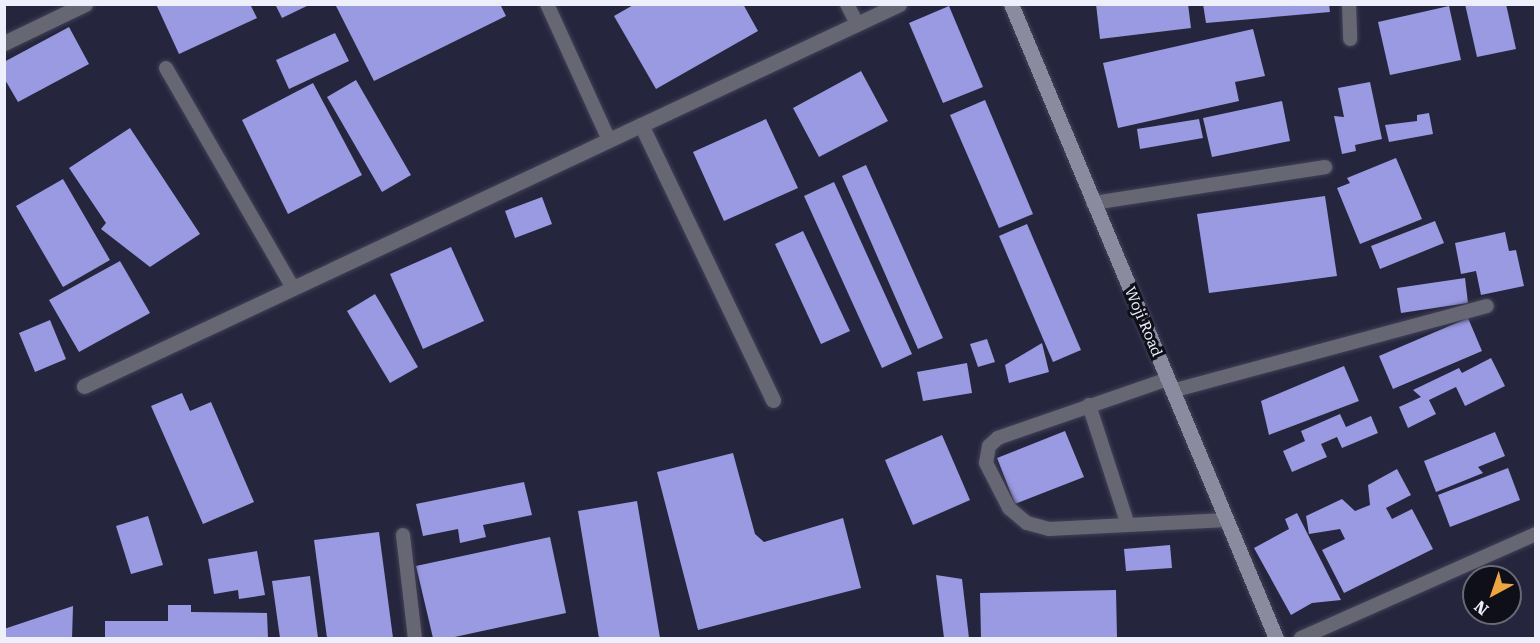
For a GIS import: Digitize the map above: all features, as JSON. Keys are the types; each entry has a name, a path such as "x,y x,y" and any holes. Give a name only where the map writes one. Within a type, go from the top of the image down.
{"main road":[{"name":"Woji Road","path":"1011,4 1276,639"}],"street":[{"path":"4,43 85,4"},
{"path":"84,386 899,4"},
{"path":"641,125 773,400"}],"lane":[{"path":"547,4 609,140"},
{"path":"847,4 857,24"},
{"path":"1349,4 1350,39"},
{"path":"166,68 293,288"},
{"path":"1093,203 1325,167"},
{"path":"1227,520 1049,529 1027,523 1009,508 986,463 988,446 998,438 1089,405 1487,306"},
{"path":"1089,405 1128,525"},
{"path":"1301,639 1536,534"},
{"path":"403,535 414,639"}],"building":[{"path":"156,4 250,4 257,18 179,54"},
{"path":"275,4 311,4 282,18"},
{"path":"335,4 500,4 506,16 374,81"},
{"path":"635,4 743,4 758,31 656,89 614,16"},
{"path":"1096,4 1188,4 1191,28 1100,39"},
{"path":"1203,4 1329,4 1330,12 1206,23"},
{"path":"1465,4 1506,4 1516,49 1477,57"},
{"path":"949,6 983,87 943,103 909,23"},
{"path":"1449,6 1461,60 1390,75 1378,22"},
{"path":"69,27 89,64 18,102 4,78 4,62"},
{"path":"1253,29 1265,76 1235,82 1239,101 1118,128 1103,63"},
{"path":"335,33 349,61 289,89 276,60"},
{"path":"861,71 888,121 819,157 793,108"},
{"path":"356,80 411,175 382,192 327,97"},
{"path":"1370,82 1382,139 1355,145 1356,151 1342,154 1334,116 1344,117 1338,88"},
{"path":"313,83 362,175 288,214 242,120"},
{"path":"985,100 1033,214 999,228 950,115"},
{"path":"1282,101 1290,141 1212,157 1203,118"},
{"path":"1429,113 1433,134 1389,142 1385,125 1417,121 1417,115"},
{"path":"766,119 798,188 724,221 693,152"},
{"path":"1199,119 1203,138 1140,149 1137,129"},
{"path":"130,128 200,234 150,267 101,229 106,223 69,168"},
{"path":"1396,158 1422,219 1360,244 1337,188 1350,183 1347,178"},
{"path":"866,165 943,338 918,349 842,176"},
{"path":"63,179 110,260 63,287 16,206"},
{"path":"834,182 912,354 882,368 804,196"},
{"path":"1325,196 1337,276 1209,293 1197,214"},
{"path":"542,197 552,224 515,238 505,211"},
{"path":"1435,221 1444,243 1380,269 1371,246"},
{"path":"1027,224 1081,350 1053,362 999,236"},
{"path":"803,231 850,331 821,344 775,244"},
{"path":"1505,232 1509,251 1516,250 1524,286 1481,295 1476,271 1461,274 1455,243"},
{"path":"451,247 484,321 423,349 390,274"},
{"path":"120,261 150,313 79,352 49,300"},
{"path":"1465,278 1468,303 1401,313 1397,288"},
{"path":"375,294 418,367 390,383 347,311"},
{"path":"1468,318 1482,351 1393,389 1379,356"},
{"path":"50,320 66,359 35,372 19,333"},
{"path":"987,339 995,362 978,367 970,344"},
{"path":"1042,343 1049,372 1009,383 1005,365"},
{"path":"1491,358 1505,386 1465,406 1456,387 1429,400 1436,414 1408,428 1399,407 1421,397 1413,390 1459,368 1462,373"},
{"path":"967,363 972,393 923,401 917,372"},
{"path":"1344,366 1359,401 1269,435 1261,401"},
{"path":"182,393 190,411 211,402 254,502 203,524 151,406"},
{"path":"1340,414 1346,427 1371,416 1378,433 1342,448 1337,437 1321,444 1327,457 1292,472 1283,451 1305,441 1301,431"},
{"path":"1065,431 1084,477 1015,504 997,458"},
{"path":"1495,432 1505,456 1478,467 1483,473 1436,492 1424,461"},
{"path":"942,435 970,500 913,525 885,460"},
{"path":"733,453 755,534 764,542 843,518 861,588 698,630 657,472"},
{"path":"1508,468 1520,500 1450,527 1438,495"},
{"path":"1397,469 1411,495 1386,508 1392,519 1412,509 1433,549 1344,593 1322,550 1345,539 1340,529 1309,534 1306,516 1342,499 1355,511 1370,505 1368,485"},
{"path":"524,482 532,515 483,525 486,537 460,543 458,529 423,536 416,504"},
{"path":"637,501 660,638 599,638 578,511"},
{"path":"1297,513 1341,600 1312,603 1291,615 1254,548 1289,529 1285,519"},
{"path":"148,516 163,565 131,574 116,526"},
{"path":"379,532 393,638 327,638 314,540"},
{"path":"550,537 566,613 450,638 433,638 416,566"},
{"path":"1170,545 1172,568 1126,571 1124,549"},
{"path":"257,551 265,595 239,599 238,590 214,594 208,559"},
{"path":"936,575 962,579 969,638 944,638"},
{"path":"310,576 318,638 280,638 272,581"},
{"path":"1116,590 1117,638 981,638 980,593"},
{"path":"168,605 191,605 191,612 267,613 268,638 105,638 105,621 168,621"},
{"path":"73,606 72,638 4,638 4,629"}]}
